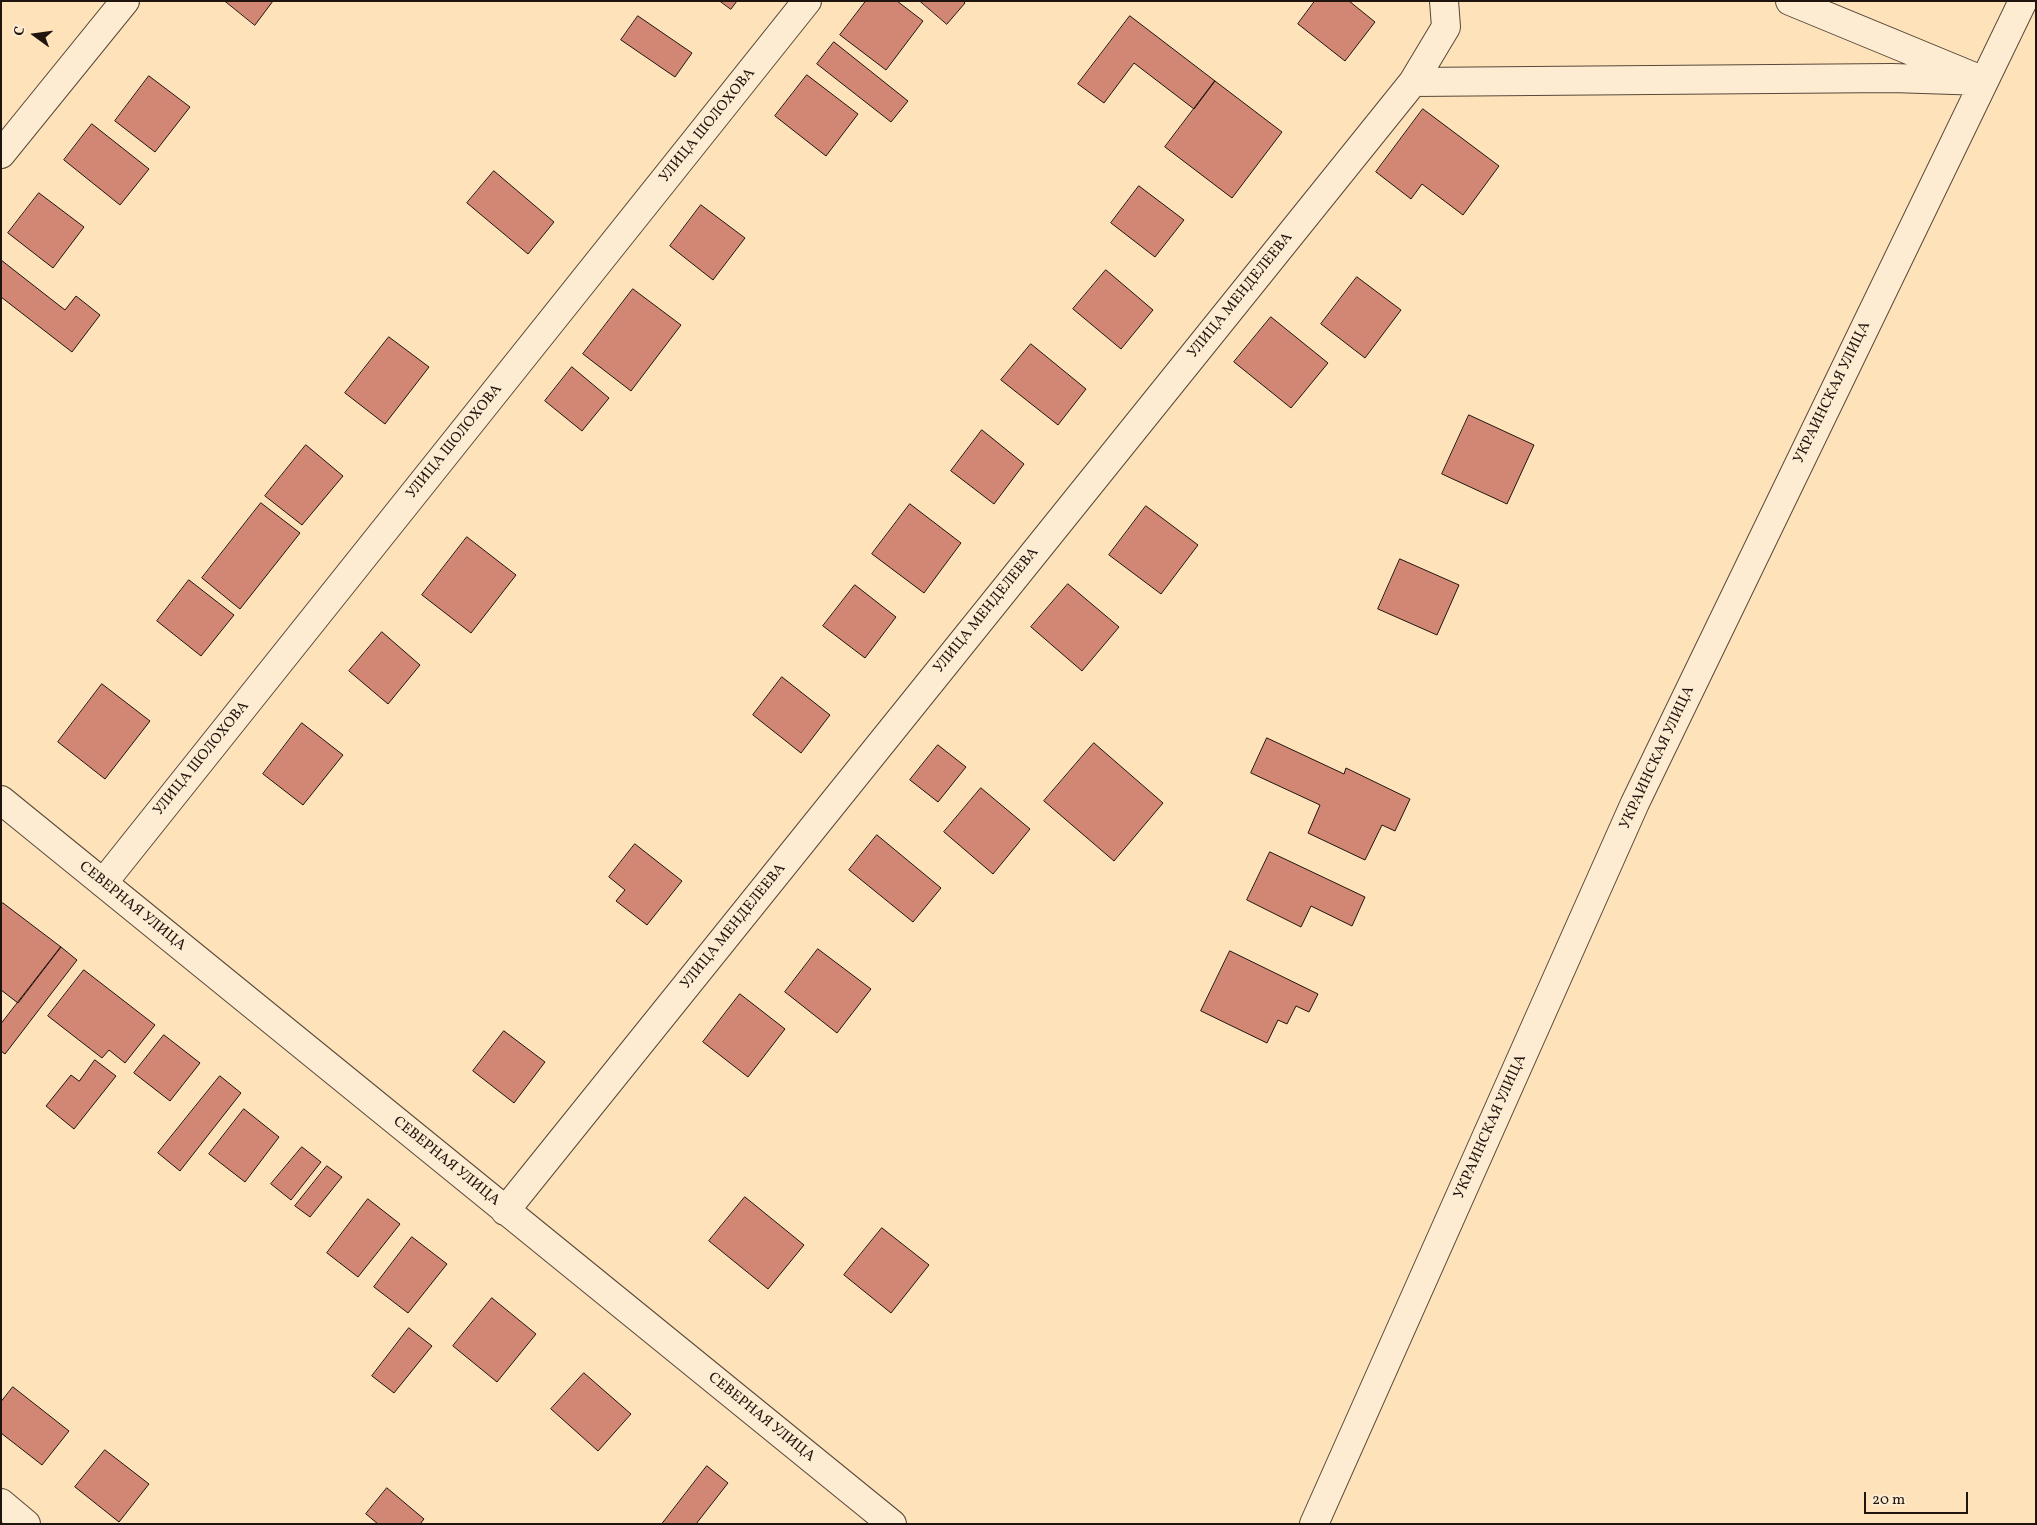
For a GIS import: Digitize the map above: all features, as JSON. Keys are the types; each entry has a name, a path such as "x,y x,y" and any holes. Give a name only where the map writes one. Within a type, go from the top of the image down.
{"street":[{"path":"1,154 126,1"},
{"name":"УЛИЦА ШОЛОХОВА","path":"103,883 807,1"},
{"name":"УЛИЦА МЕНДЕЛЕЕВА","path":"505,1211 1413,82 1446,27 1444,1"},
{"path":"1790,1 1984,81"},
{"name":"УКРАИНСКАЯ УЛИЦА","path":"1314,1524 1635,803 2023,1"},
{"path":"1413,82 1892,78 1984,81"},
{"name":"СЕВЕРНАЯ УЛИЦА","path":"1,800 892,1524"},
{"path":"1,1503 26,1524"}],"building":[{"path":"225,1 273,1 255,25"},
{"path":"720,1 737,1 731,9"},
{"path":"866,1 897,1 923,21 886,70 840,35"},
{"path":"920,1 963,1 965,3 947,24"},
{"path":"1315,1 1349,1 1375,22 1345,61 1298,24"},
{"path":"638,16 692,53 675,77 621,40"},
{"path":"1130,16 1215,81 1194,109 1134,63 1104,103 1078,84"},
{"path":"834,42 908,101 891,122 817,64"},
{"path":"807,75 858,114 826,156 775,116"},
{"path":"149,76 190,107 155,152 115,121"},
{"path":"1215,81 1282,132 1232,198 1165,147"},
{"path":"1423,109 1499,166 1463,215 1422,184 1411,199 1376,172"},
{"path":"92,124 149,169 120,205 64,160"},
{"path":"494,171 554,222 528,254 467,203"},
{"path":"1139,186 1184,220 1155,257 1111,223"},
{"path":"39,193 84,227 53,268 8,233"},
{"path":"701,205 745,238 713,280 670,246"},
{"path":"1,260 65,310 76,296 100,315 72,352 1,297"},
{"path":"1106,270 1153,310 1121,349 1073,309"},
{"path":"1357,277 1401,310 1365,358 1321,324"},
{"path":"633,289 681,325 631,391 583,354"},
{"path":"1271,317 1328,363 1291,408 1234,362"},
{"path":"389,337 429,367 385,424 345,393"},
{"path":"1031,344 1086,389 1058,425 1001,380"},
{"path":"572,367 609,398 582,431 545,401"},
{"path":"1469,415 1534,445 1507,504 1442,474"},
{"path":"982,430 1024,464 994,504 951,471"},
{"path":"306,445 343,476 302,525 265,496"},
{"path":"261,503 300,533 240,609 202,578"},
{"path":"910,504 961,543 924,593 872,554"},
{"path":"1146,506 1198,545 1161,594 1109,555"},
{"path":"467,537 516,575 471,633 422,595"},
{"path":"1400,559 1459,585 1437,635 1378,609"},
{"path":"189,580 234,615 201,656 157,621"},
{"path":"1068,584 1119,627 1082,671 1031,627"},
{"path":"855,585 896,617 865,658 823,626"},
{"path":"382,632 420,665 388,704 349,671"},
{"path":"782,677 830,715 801,753 753,715"},
{"path":"102,684 150,721 105,779 58,742"},
{"path":"302,723 343,755 303,805 263,774"},
{"path":"1267,738 1344,774 1346,768 1410,799 1395,831 1382,825 1365,860 1308,833 1320,805 1251,773"},
{"path":"1094,743 1163,803 1114,861 1044,801"},
{"path":"938,745 966,767 938,802 910,780"},
{"path":"981,788 1030,829 993,874 944,832"},
{"path":"877,835 941,888 913,922 849,870"},
{"path":"635,844 682,881 647,925 616,901 625,890 609,877"},
{"path":"1270,852 1365,897 1352,926 1311,906 1301,927 1247,900"},
{"path":"3,903 61,947 18,1003 1,990 1,905"},
{"path":"61,947 77,960 5,1054 1,1051 1,1024"},
{"path":"818,949 871,989 837,1033 785,992"},
{"path":"1230,951 1318,994 1309,1012 1296,1006 1287,1024 1278,1020 1267,1043 1201,1011"},
{"path":"84,970 155,1025 125,1063 109,1050 102,1058 48,1016"},
{"path":"740,994 785,1029 748,1077 703,1042"},
{"path":"504,1031 545,1062 514,1103 473,1071"},
{"path":"164,1035 200,1063 170,1101 134,1073"},
{"path":"95,1060 116,1076 74,1129 46,1106 71,1075 79,1081"},
{"path":"220,1076 241,1093 180,1171 158,1153"},
{"path":"244,1109 279,1137 245,1182 209,1154"},
{"path":"302,1147 321,1162 291,1200 271,1184"},
{"path":"327,1166 342,1177 310,1217 295,1206"},
{"path":"745,1197 804,1245 768,1289 709,1241"},
{"path":"368,1199 400,1224 358,1277 327,1253"},
{"path":"882,1228 929,1265 891,1313 844,1275"},
{"path":"412,1237 447,1264 408,1313 374,1287"},
{"path":"492,1298 536,1334 497,1382 453,1346"},
{"path":"409,1328 432,1346 394,1393 372,1376"},
{"path":"584,1373 631,1414 598,1451 551,1409"},
{"path":"13,1387 69,1431 42,1465 1,1433 1,1402"},
{"path":"105,1450 149,1484 119,1522 75,1487"},
{"path":"707,1466 728,1483 696,1524 662,1524"},
{"path":"387,1488 424,1519 420,1524 378,1524 366,1514"}]}
